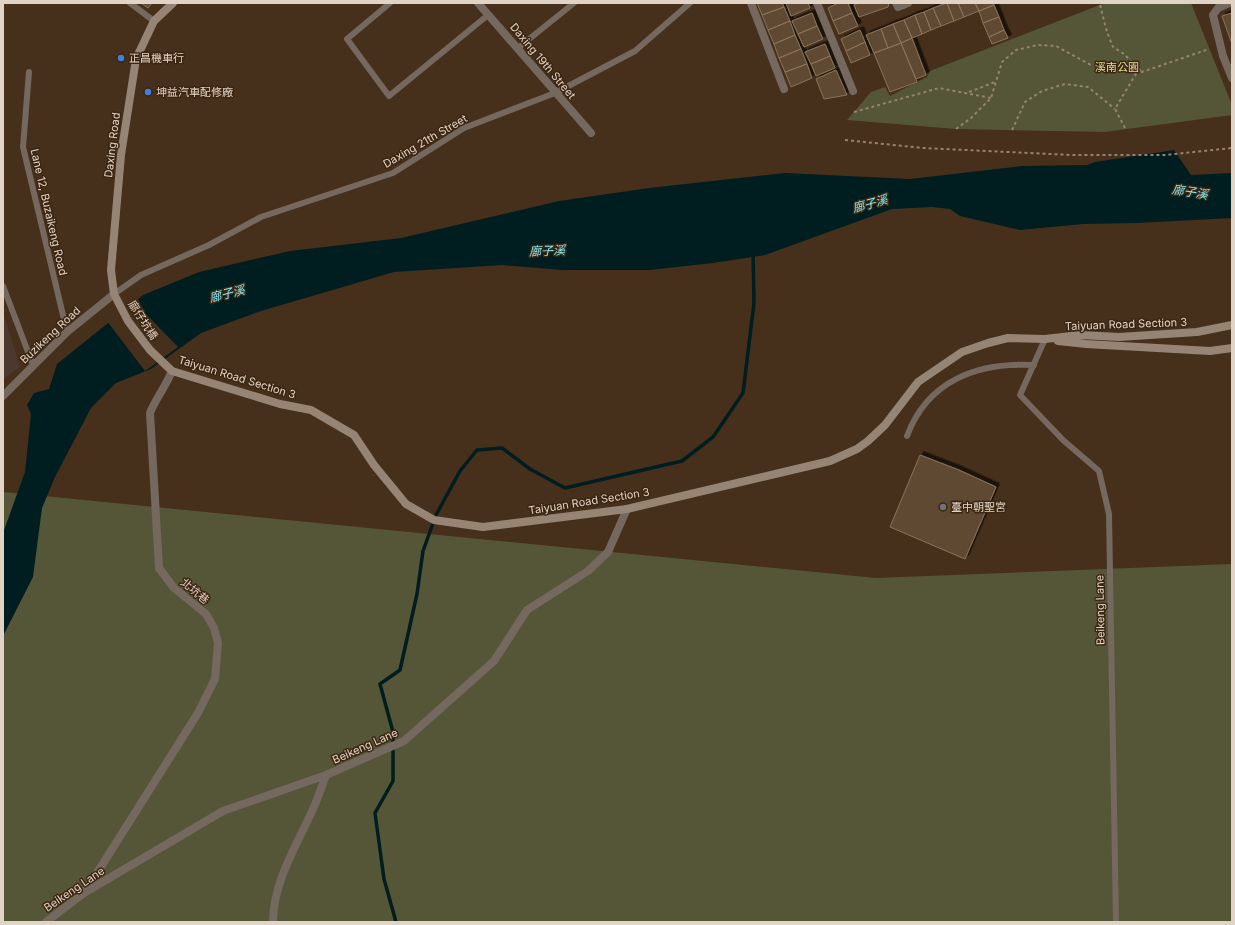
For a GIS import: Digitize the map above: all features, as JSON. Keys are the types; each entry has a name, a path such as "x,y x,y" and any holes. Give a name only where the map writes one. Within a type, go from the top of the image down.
{"main road":[{"name":"Daxing Road","path":"118,302 114,294 111,270 122,148 136,59 154,21 173,3"},
{"name":"廍仔坑橋","path":"118,302 128,321 141,340 170,368"},
{"name":"Taiyuan Road Section 3","path":"1045,339 1080,335 1119,337 1190,332 1232,325"},
{"name":"Taiyuan Road Section 3","path":"170,368 280,404 311,410 354,435 374,465 406,504 434,520 483,526 627,509 814,465 844,456 857,449 885,425 918,382 962,352 1008,338 1045,339 1086,344 1210,351 1232,348"}],"street":[{"name":"Daxing 19th Street","path":"478,3 591,133"},
{"path":"751,3 784,89"},
{"path":"818,3 853,91"},
{"path":"897,5 908,3"},
{"path":"1229,3 1218,8 1213,15 1223,56 1232,78"},
{"name":"Buzikeng Road","path":"3,396 67,332 114,294"},
{"name":"北坑巷","path":"84,894 198,713 215,679 218,643 214,628 206,614 174,588 159,568 150,413 157,397 166,385 170,368"},
{"name":"Beikeng Lane","path":"46,922 84,894 223,811 326,775 404,741 494,661 527,610 588,571 608,552 627,509"},
{"path":"273,922 273,909 293,849 312,810 326,775"}],"lane":[{"path":"130,3 154,21"},
{"path":"390,3 347,39 389,96 488,14"},
{"path":"518,48 574,3"},
{"name":"Daxing 21th Street","path":"114,294 141,275 209,245 261,218 393,173 464,128 555,93 635,51 690,3"},
{"name":"Lane 12, Buzaikeng Road","path":"29,72 23,147 67,332"},
{"path":"3,286 33,365"},
{"name":"Beikeng Lane","path":"1045,339 1020,395 1063,440 1099,471 1109,514 1116,922"},
{"path":"907,436 923,408 936,392 950,381 970,373 993,367 1015,364 1034,365"}],"path":[{"path":"1100,5 1107,32 1114,46 1142,72"},
{"path":"956,130 972,118 991,98 1002,62 1016,50 1038,44 1056,46 1089,64 1119,71 1142,72 1209,49"},
{"path":"1114,109 1137,72"},
{"path":"968,92 995,82"},
{"path":"1012,130 1025,102 1042,91 1065,84 1088,87 1114,109 1125,128"},
{"path":"854,112 939,88 968,92 991,98"},
{"path":"845,140 923,148 1072,155 1164,155 1232,148"}],"shaded area":[{"path":"3,312 20,367 3,379"}],"green space":[{"name":"溪南公園","path":"1105,3 1191,3 1232,105 1232,115 1105,132 956,129 847,120 871,92 885,87 890,96 927,77 930,71"},
{"path":"3,492 876,578 1232,564 1232,922 3,922"}],"water":[{"name":"廍子溪","path":"1174,150 1191,175 1232,173 1232,218 1083,224 1020,230 960,216 950,209 932,207 892,209 765,255 713,263 650,270 563,270 502,265 394,272 261,311 201,333 151,369 116,383 91,408 55,477 42,508 33,577 3,636 3,533 25,472 31,414 27,405 34,393 49,389 57,364 143,295 199,272 290,251 401,238 559,201 649,188 785,173 910,179 1022,166 1087,165 1095,162"}],"pier":[{"path":"137,297 145,313 178,347 145,371 107,321"}],"building":[{"path":"141,3 152,3 148,8"},
{"path":"757,3 782,3 784,7 762,15"},
{"path":"786,3 808,3 810,8 791,16"},
{"path":"838,3 848,3 852,13 833,21 828,8"},
{"path":"859,3 889,3 888,7 859,17 854,5"},
{"path":"947,3 954,21 941,26 933,8"},
{"path":"947,3 958,3 964,17 954,21"},
{"path":"958,3 975,3 979,11 964,17"},
{"path":"975,3 993,3 994,5 979,11"},
{"path":"994,5 999,17 983,23 979,11"},
{"path":"784,7 790,21 768,30 762,15"},
{"path":"933,8 941,26 931,30 924,12"},
{"path":"924,12 931,30 922,34 915,15"},
{"path":"812,13 817,26 798,34 792,21"},
{"path":"852,13 858,26 839,34 833,21"},
{"path":"1232,13 1232,44 1222,16"},
{"path":"915,15 922,34 912,38 904,20"},
{"path":"999,17 1004,30 989,37 983,23"},
{"path":"904,20 912,38 901,43 893,24"},
{"path":"790,21 795,35 774,44 768,30"},
{"path":"893,24 901,43 888,48 881,29"},
{"path":"817,26 823,39 804,47 798,34"},
{"path":"881,29 888,48 874,53 866,35"},
{"path":"860,30 865,42 846,51 841,39"},
{"path":"1004,30 1008,38 992,44 989,37"},
{"path":"795,35 801,49 779,58 774,44"},
{"path":"912,38 926,75 916,79 901,43"},
{"path":"865,42 870,55 851,63 846,51"},
{"path":"901,43 917,82 890,92 874,53"},
{"path":"825,44 830,56 811,64 805,52"},
{"path":"801,49 807,64 785,72 779,58"},
{"path":"830,56 835,68 816,76 811,64"},
{"path":"807,64 812,78 791,87 785,72"},
{"path":"836,70 847,95 824,99 816,79"},
{"name":"臺中朝聖宮","path":"920,455 959,470 996,487 965,559 890,527"}],"waterway":[{"path":"396,922 384,879 375,813 393,781 393,732 380,684 400,670 417,594 423,551 436,515 460,471 477,450 502,448 530,469 565,488 682,461 713,437 743,393 754,303 753,252"}],"place":[{"name":"正昌機車行","path":"121,58"},
{"name":"坤益汽車配修廠","path":"148,92"},
{"name":"臺中朝聖宮","path":"943,507"}]}
